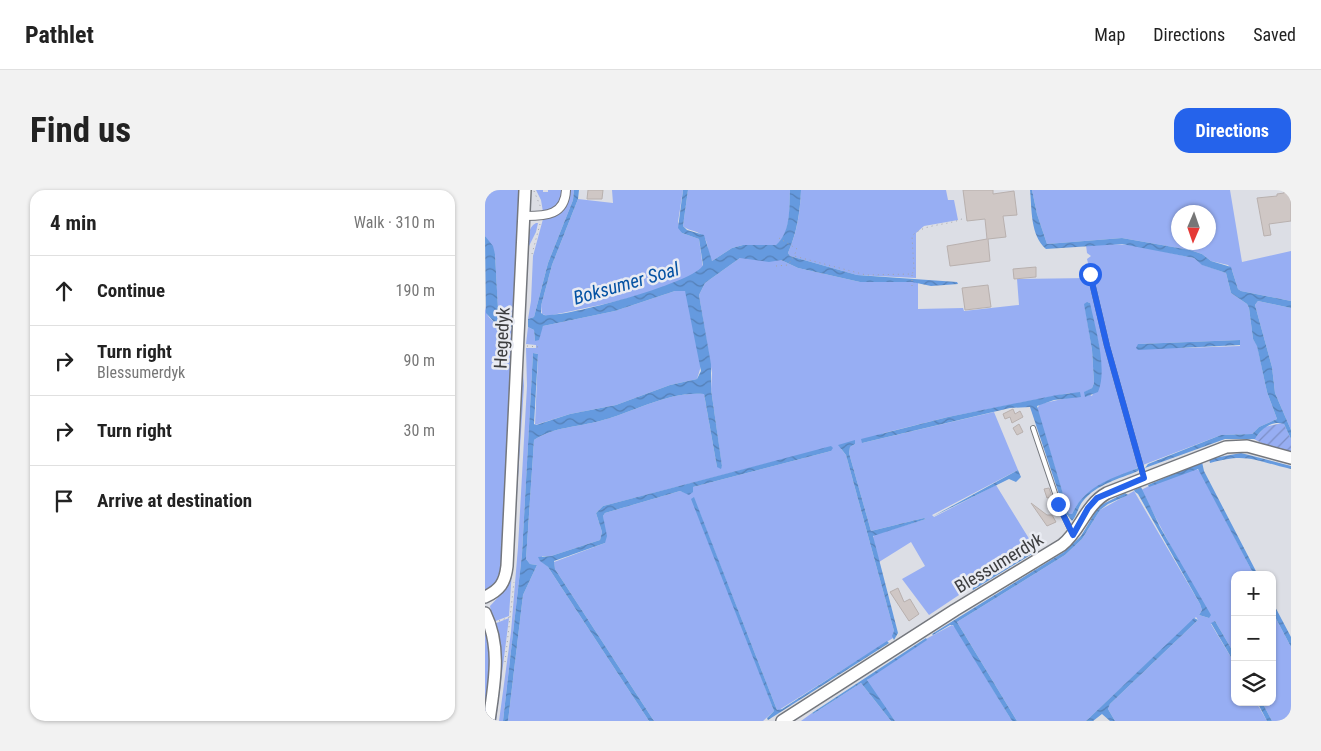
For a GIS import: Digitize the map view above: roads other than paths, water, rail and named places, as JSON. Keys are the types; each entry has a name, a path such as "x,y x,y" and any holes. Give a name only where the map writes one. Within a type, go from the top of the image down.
{"street":[{"name":"Hegedyk","path":"485,597 496,592 506,575 519,346 525,190"},
{"path":"525,216 541,216 554,213 564,202 566,190"},
{"name":"Blessumerdyk","path":"782,721 955,610 1056,549 1073,535 1088,508 1097,498 1226,447 1247,446 1291,458"},
{"path":"485,613 493,633 496,658 489,721"}],"lane":[{"path":"1090,274 1107,346 1144,478"},
{"path":"1033,428 1064,521 1073,535"}],"water":[{"path":"574,190 579,190 578,199 552,265 541,306 541,313 544,315 576,311 629,298 678,280 695,272 703,265 699,239 682,233 678,228 683,190 688,190 683,226 687,230 704,235 712,261 732,248 743,245 776,245 781,240 787,227 790,190 801,190 794,238 788,253 790,256 857,275 957,282 958,284 931,286 912,282 860,282 798,268 781,260 769,262 740,258 705,283 699,295 711,364 711,389 721,469 717,467 704,394 691,394 664,399 600,421 549,432 534,440 526,559 530,564 537,565 523,595 508,721 503,721 522,554 533,353 538,354 534,424 536,425 570,414 616,405 670,385 697,379 701,371 685,291 675,291 615,311 543,326 539,340 535,341 534,330 528,327 528,319 534,317 548,263 573,200"},
{"path":"1030,190 1032,190 1037,214 1047,244 1122,238 1171,247 1171,250 1190,250 1202,254 1211,261 1231,267 1238,289 1241,291 1291,301 1291,308 1258,301 1255,305 1272,367 1275,393 1291,430 1291,439 1284,424 1275,423 1260,432 1255,439 1225,439 1145,468 1148,464 1221,435 1252,434 1259,427 1277,419 1267,392 1257,346 1253,339 1249,308 1247,304 1231,293 1226,273 1202,265 1194,258 1122,244 1046,249 1037,237"},
{"path":"485,236 493,246 495,254 498,309 502,314 513,317 512,327 494,322 486,313"},
{"path":"1090,303 1102,372 1098,392 1085,397 1084,392 1092,388 1094,383 1092,350 1084,304"},
{"path":"1240,340 1240,345 1138,350 1136,348 1138,344"},
{"path":"1080,392 1081,397 1054,400 1037,406 1069,514 1072,514 1083,498 1097,486 1138,468 1138,471 1095,490 1083,501 1072,521 1065,512 1030,407 1010,408 862,443 861,439 948,417"},
{"path":"855,440 855,444 850,447 849,453 871,531 926,519 873,536 898,633 894,640 892,636 894,631 846,455 838,445"},
{"path":"831,446 833,448 831,451 693,487 693,492 689,495 680,491 605,513 603,516 607,536 605,543 554,561 555,569 654,721 649,721 548,567 538,557 551,556 600,540 602,532 596,513 603,506"},
{"path":"1241,453 1291,466 1291,469 1242,458 1210,463 1209,459"},
{"path":"1202,462 1204,471 1256,571 1252,571 1198,469 1149,487 1148,485"},
{"path":"1018,470 1021,477 1016,482 1009,479 932,517"},
{"path":"1141,487 1160,527 1211,615 1209,618 1199,615 1202,610 1200,604 1138,494 1135,492 1134,490"},
{"path":"1125,493 1128,495 1108,504 1100,510 1082,539 1065,555 957,622 1017,721 1012,721 953,625 932,634 1064,552 1081,536 1099,506"},
{"path":"694,497 777,710 782,709 887,641 889,643 768,720 767,718 774,711 691,499"},
{"path":"1031,552 1032,554 973,590 971,587"},
{"path":"1276,609 1291,637 1291,647 1276,619"},
{"path":"1194,618 1198,620 1110,704 1108,709 1115,721 1110,721 1102,714 1093,721 1086,721"},
{"path":"1215,621 1231,648 1231,657 1211,623"},
{"path":"926,638 927,640 867,680 895,721 891,721 861,683 812,713"},
{"path":"1259,706 1264,706 1272,721 1267,721"}],"water label":[{"name":"Boksumer Soal","path":"626,283"}]}
